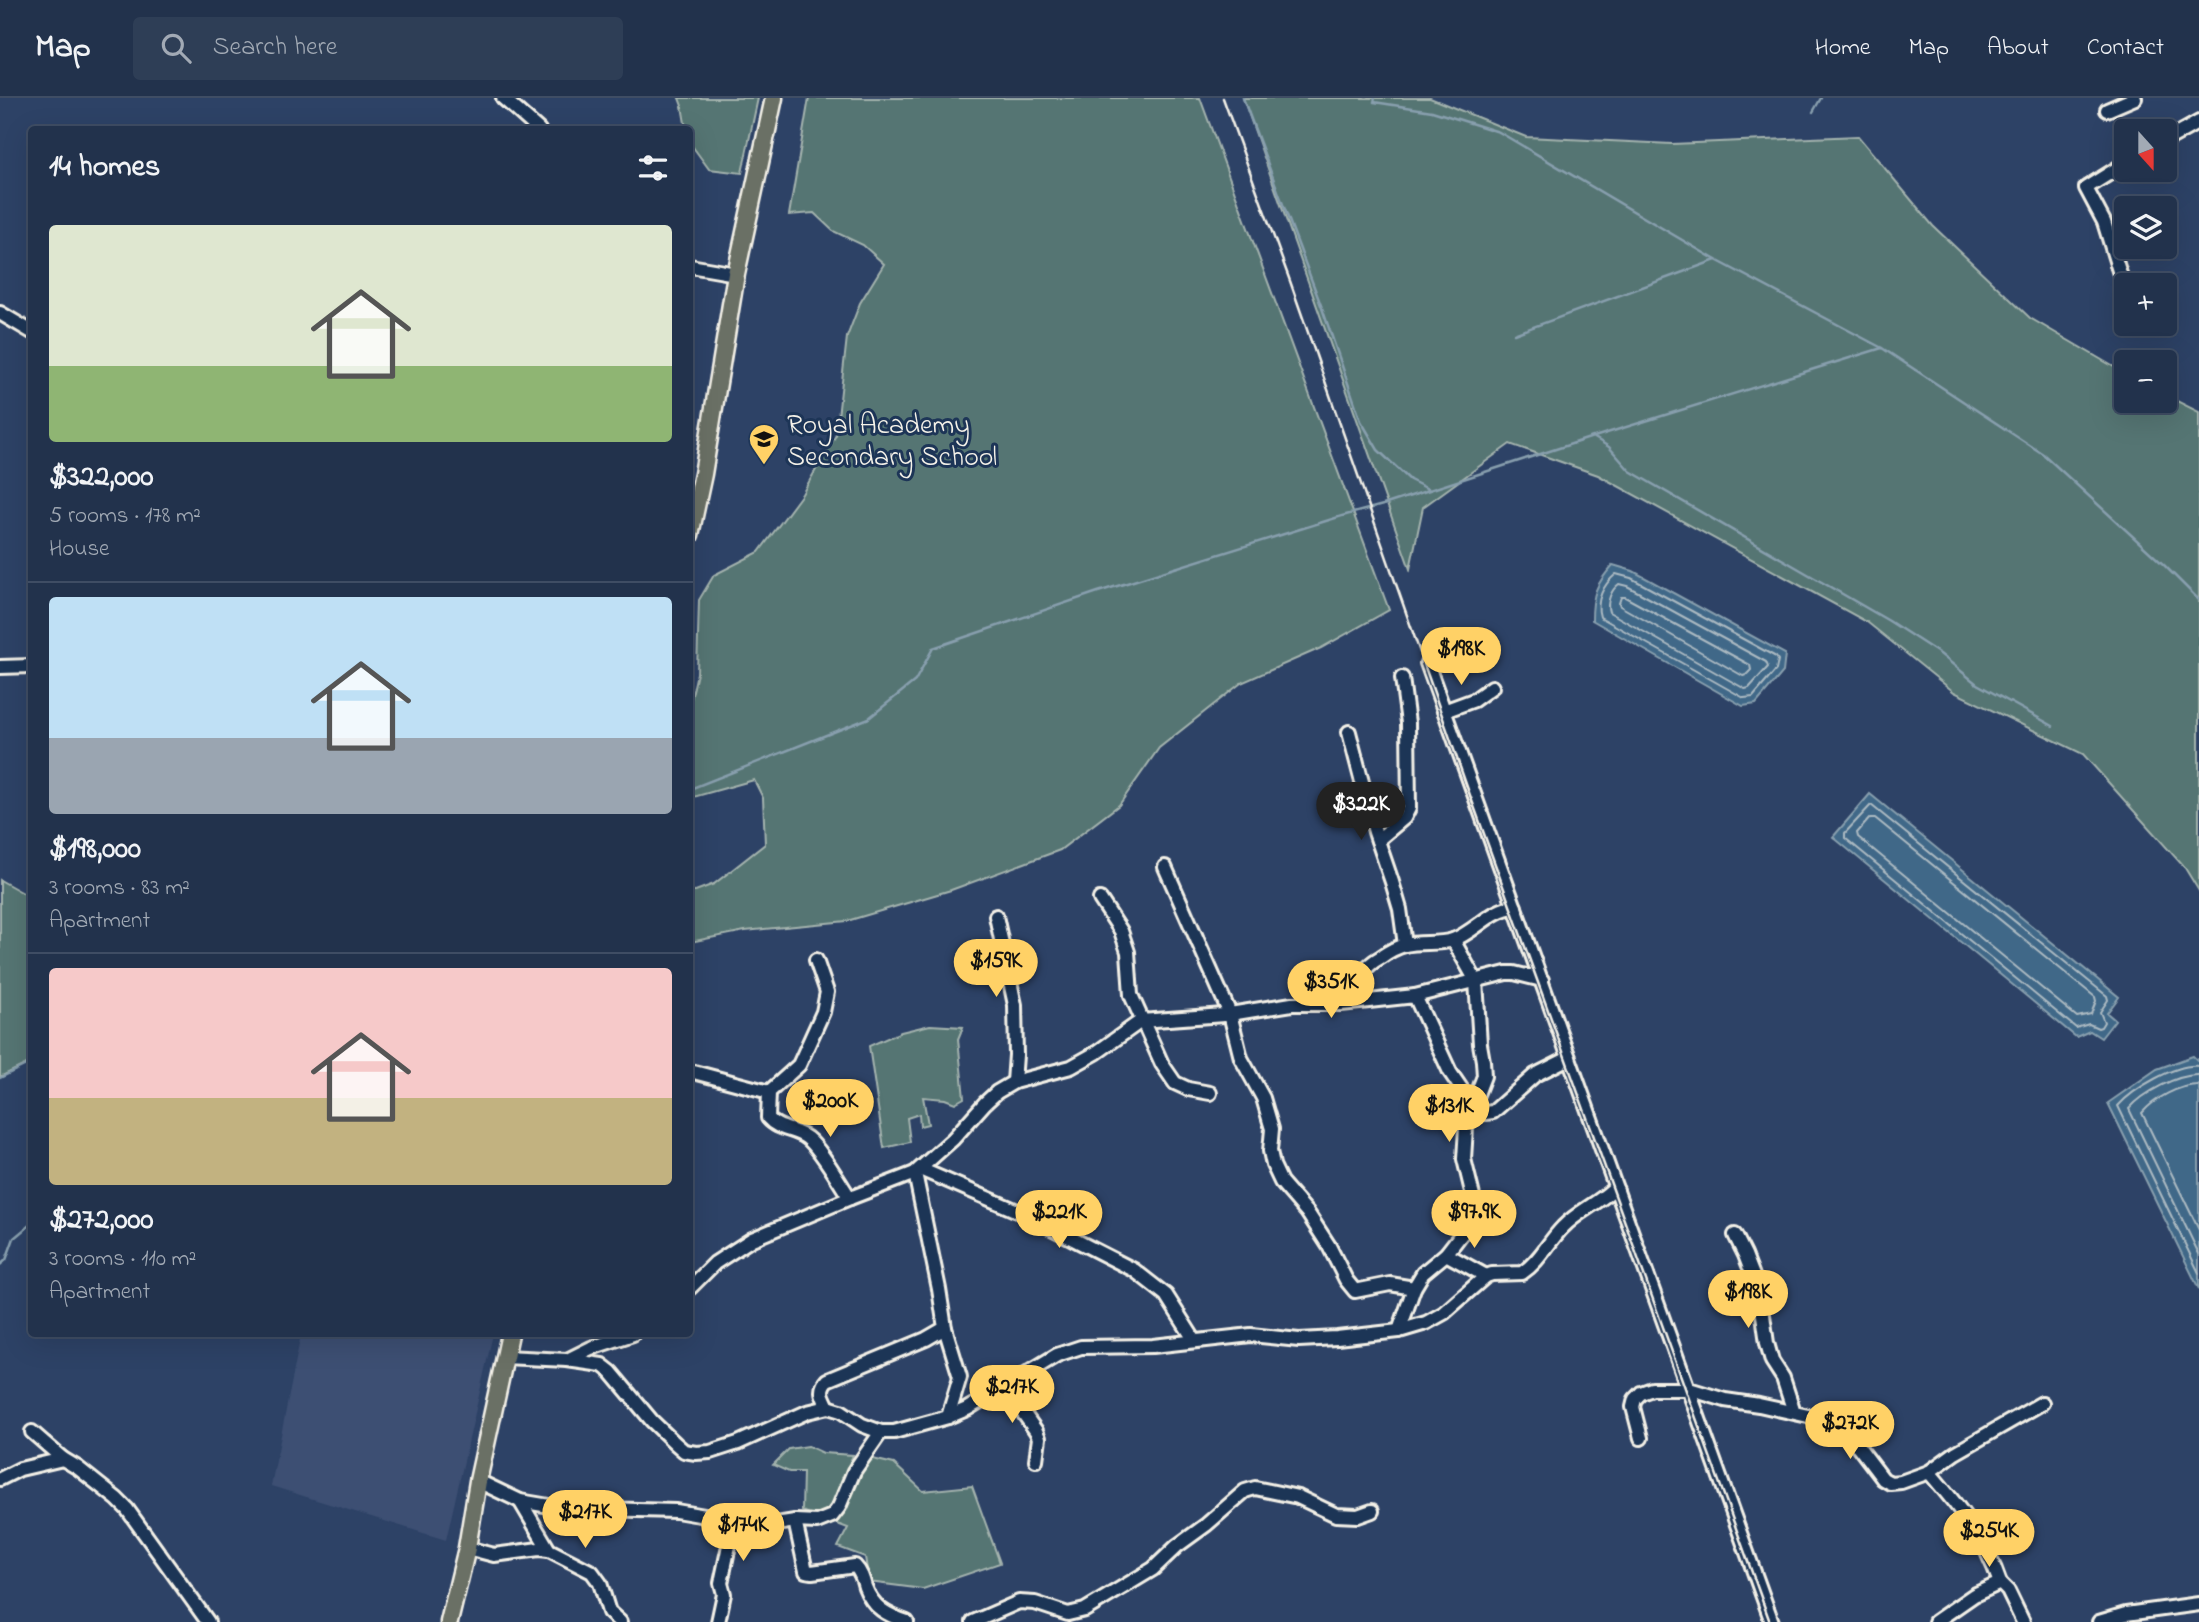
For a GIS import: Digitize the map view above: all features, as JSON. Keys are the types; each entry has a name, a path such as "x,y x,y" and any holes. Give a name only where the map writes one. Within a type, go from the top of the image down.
{"main road":[{"path":"693,504 696,474 774,98"},
{"path":"449,1622 467,1548 478,1480 509,1337"}],"street":[{"path":"503,98 534,126"},
{"path":"2107,110 2135,98"},
{"path":"2177,134 2199,122"},
{"path":"2114,170 2086,188 2104,222 2120,273"},
{"path":"693,267 736,274"},
{"path":"0,313 28,330"},
{"path":"1427,663 1772,1622"},
{"path":"0,667 28,666"},
{"path":"1378,840 1404,818 1409,808 1408,723 1402,678"},
{"path":"1444,711 1474,700 1492,687"},
{"path":"1349,732 1397,900 1405,945"},
{"path":"1165,867 1230,1014 1241,1058 1263,1098 1272,1129 1270,1151 1281,1182 1307,1212 1355,1291 1390,1284 1413,1288"},
{"path":"1101,899 1121,931 1128,952 1131,995 1162,1064 1175,1083 1188,1089 1210,1093"},
{"path":"1359,1002 1361,977 1367,965 1405,945 1453,940 1504,909 1515,907"},
{"path":"996,916 1014,1006 1014,1082"},
{"path":"1399,1331 1413,1288 1423,1273 1446,1254 1463,1232 1473,1196 1464,1159 1471,1110 1484,1076 1476,981 1453,940"},
{"path":"816,960 827,992 823,1012 799,1065 769,1092 768,1118 773,1124 798,1132 811,1141 850,1198"},
{"path":"693,1285 715,1263 752,1239 917,1171 953,1139 998,1092 1014,1082 1071,1067 1141,1021 1230,1014 1292,1004 1359,1002 1415,996 1496,975 1514,973 1542,980"},
{"path":"1415,996 1471,1110"},
{"path":"1471,1110 1493,1112 1535,1075 1569,1058"},
{"path":"693,1072 769,1092"},
{"path":"917,1171 945,1328 960,1372 960,1382 948,1416"},
{"path":"917,1171 1038,1220 1134,1270 1166,1296 1195,1340"},
{"path":"504,1357 567,1360 605,1367 652,1421 684,1451 710,1451 738,1443 807,1412 828,1407 841,1411 862,1425 881,1432 894,1432 967,1409 1057,1355 1081,1347 1153,1346 1251,1335 1299,1339 1337,1338 1399,1331 1426,1323 1444,1313 1486,1276 1522,1273 1542,1254 1561,1228 1617,1190"},
{"path":"1735,1236 1760,1294 1772,1361 1783,1378 1794,1412"},
{"path":"1446,1254 1486,1276"},
{"path":"828,1407 821,1393 822,1385 827,1380 926,1339 945,1328"},
{"path":"567,1360 591,1348 624,1337"},
{"path":"1005,1387 1036,1431 1039,1438 1037,1460"},
{"path":"1641,1438 1633,1407 1635,1399 1641,1393 1652,1390 1689,1389 1725,1400 1794,1412 1817,1419 1845,1433 1866,1453 1883,1479 1890,1483 1929,1472 2042,1402"},
{"path":"32,1432 127,1509 208,1622"},
{"path":"478,1480 520,1501 561,1508 676,1511 764,1526 795,1521 817,1522 832,1516 839,1507 854,1471 881,1432"},
{"path":"0,1479 20,1469 63,1459"},
{"path":"1929,1472 1979,1534 1993,1561 2000,1583 2008,1591 2023,1622"},
{"path":"973,1622 1019,1602 1035,1603 1068,1614 1085,1611 1153,1569 1245,1491 1255,1488 1298,1497 1336,1515 1358,1516 1372,1511"},
{"path":"520,1501 549,1550"},
{"path":"795,1521 806,1571 855,1566 875,1604 883,1613 907,1622"},
{"path":"718,1622 724,1594 721,1583 734,1522"},
{"path":"467,1548 495,1555 549,1550 592,1572 600,1583 608,1617 620,1622"},
{"path":"1935,1622 1961,1603 2000,1583"},
{"path":"2099,1622 2126,1614 2199,1604"}],"shaded area":[{"path":"300,1337 492,1337 446,1540 271,1486"}],"green space":[{"path":"679,98 758,98 742,173 709,169 693,147 693,126 685,126"},
{"path":"809,98 1200,98 1389,610 1321,648 1241,683 1159,748 1119,805 1060,850 951,890 847,921 745,931 693,941 693,892 714,884 765,844 763,798 754,780 693,797 693,691 697,673 699,600 714,575 759,552 802,494 836,435 847,337 860,303 884,264 863,245 833,231 814,213 789,215"},
{"path":"1243,98 1430,98 1526,137 1672,144 1858,136 1933,226 2030,318 2114,367 2114,413 2177,413 2177,401 2199,412 2199,891 2185,868 2083,754 1954,692 1867,622 1598,475 1510,444 1423,507 1410,569"},
{"path":"0,880 28,896 28,1063 0,1077"},
{"path":"930,1025 963,1027 958,1039 964,1098 955,1103 923,1097 928,1124 920,1126 919,1114 907,1118 910,1142 884,1148 869,1046 901,1032"},
{"path":"808,1446 823,1453 853,1455 843,1479 853,1480 864,1457 894,1464 923,1491 972,1486 1000,1563 923,1589 869,1582 865,1557 838,1547 848,1528 802,1511 803,1472 789,1472 773,1465 789,1449"}],"water":[{"path":"1613,565 1633,571 1785,654 1783,672 1756,704 1743,706 1592,620 1596,590"},
{"path":"1870,794 2119,997 2107,1013 2115,1020 2101,1038 2090,1031 2076,1037 1833,837"},
{"path":"2193,1056 2199,1062 2199,1289 2108,1103 2157,1069"}],"waterway":[{"path":"1243,98 1322,308 1361,421 1378,450 1410,480 1430,490"},
{"path":"1375,98 1374,102 1432,111 1499,132 1716,260 1882,348 2043,454 2199,600"},
{"path":"1813,112 1821,98"},
{"path":"1514,334 1716,260"},
{"path":"1594,437 1882,348"},
{"path":"693,788 869,718 915,681 933,648 1098,592 1383,505 1593,437 1609,447 1630,471 1889,621 1940,654 1977,684 2053,726"},
{"path":"0,1078 28,1064"},
{"path":"0,1265 6,1260 14,1238 28,1226"}],"railway":[{"path":"1223,98 1467,787 1770,1622"}],"place":[{"name":"Royal Academy Secondary School","path":"764,466"}]}
